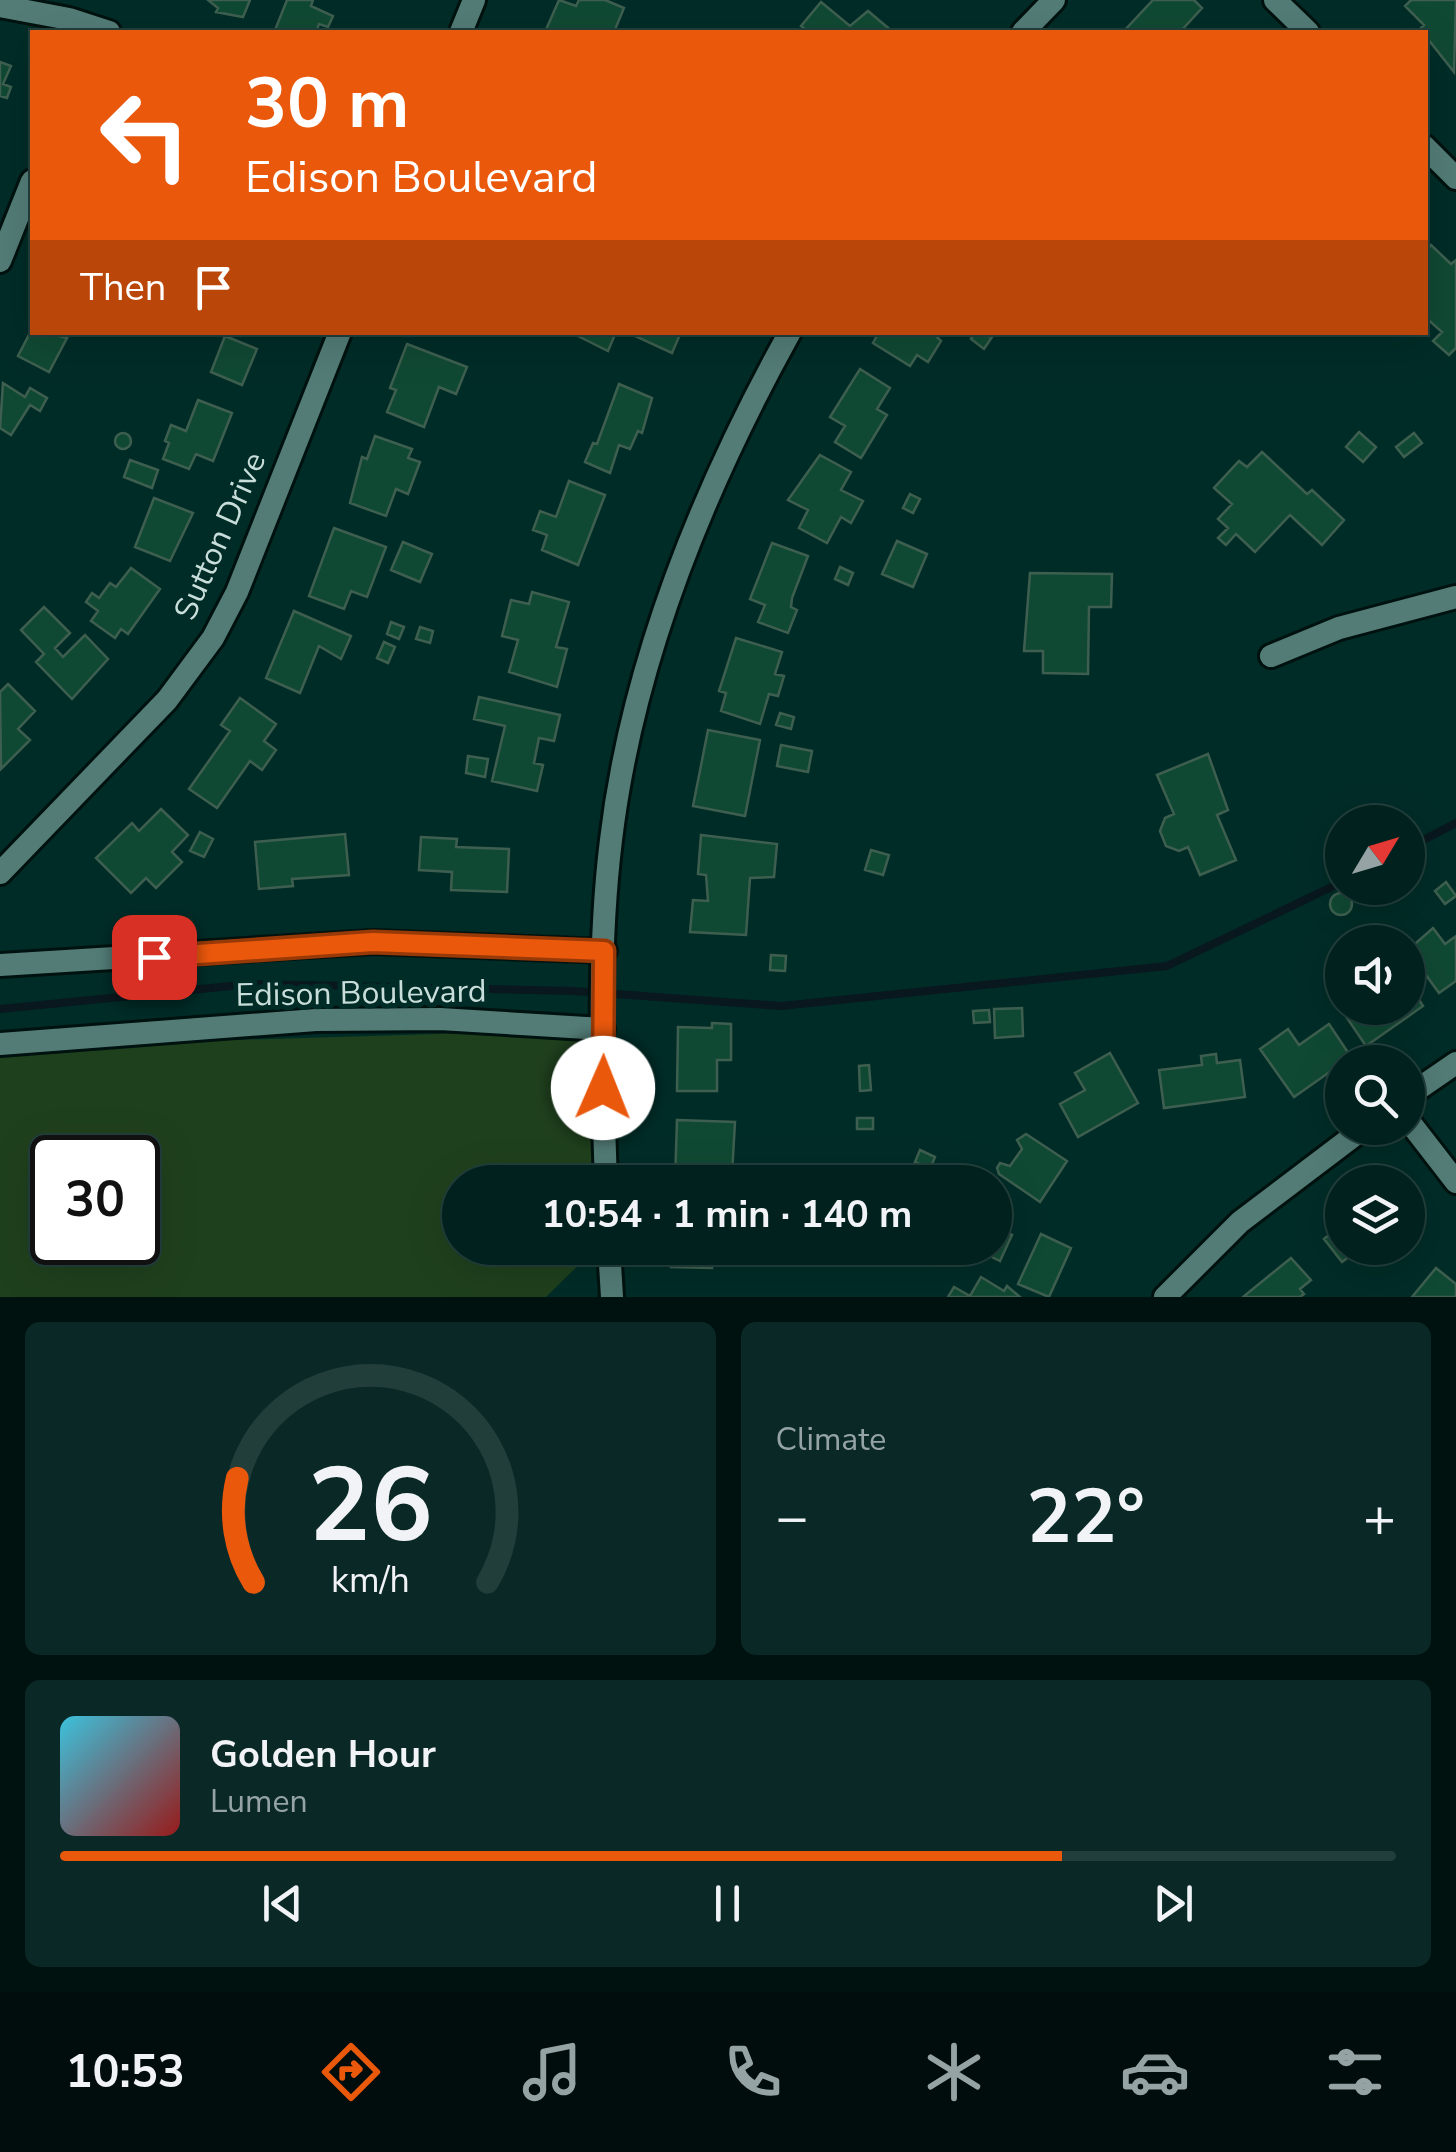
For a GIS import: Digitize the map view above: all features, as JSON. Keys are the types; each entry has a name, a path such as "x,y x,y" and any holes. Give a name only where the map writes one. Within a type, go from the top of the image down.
{"street":[{"path":"462,30 474,0"},
{"path":"1025,30 1054,0"},
{"path":"1275,0 1306,30"},
{"path":"0,6 94,30"},
{"path":"1428,150 1456,178"},
{"path":"0,261 30,186"},
{"name":"Sutton Drive","path":"0,873 167,700 213,638 237,592 339,335"},
{"path":"606,1165 605,957 611,840 622,774 651,658 710,496 789,335"},
{"path":"1272,656 1339,628 1456,597"},
{"name":"Edison Boulevard","path":"0,964 18,967 373,942 605,957"},
{"name":"Edison Boulevard","path":"0,1044 316,1020 604,1021"},
{"path":"1425,1084 1456,1063"},
{"path":"1425,1142 1456,1182"},
{"path":"1164,1297 1240,1222 1342,1145"},
{"path":"610,1265 612,1297"}],"green space":[{"path":"603,1029 608,1165 442,1165 442,1265 579,1265 546,1297 0,1297 0,1047"}],"building":[{"path":"208,0 250,0 243,17 216,12 218,8"},
{"path":"287,0 313,0 311,6 333,16 328,27 319,24 317,30 275,30"},
{"path":"559,0 576,6 579,0 605,0 624,8 615,30 546,30"},
{"path":"1153,0 1194,0 1202,8 1182,30 1125,30"},
{"path":"1411,0 1456,0 1454,72 1428,39 1428,30 1421,30 1424,25 1405,6"},
{"path":"821,2 850,26 868,11 891,30 806,30 801,26"},
{"path":"0,62 11,66 3,84 11,87 7,98 0,96"},
{"path":"1431,245 1451,264 1456,260 1456,348 1449,355 1433,341 1442,332 1428,320"},
{"path":"30,333 67,338 49,372 18,356"},
{"path":"578,335 615,335 608,351"},
{"path":"635,335 680,335 672,353"},
{"path":"877,335 935,335 941,341 928,362 917,355 910,366 873,343"},
{"path":"973,335 992,337 984,349 971,339"},
{"path":"225,336 257,349 242,385 211,372"},
{"path":"407,344 467,367 456,394 439,387 424,427 387,412 396,390 390,388"},
{"path":"860,369 890,388 877,409 887,415 861,458 835,442 845,426 830,417"},
{"path":"3,383 25,397 30,388 47,398 40,411 30,405 11,435 0,428"},
{"path":"619,384 652,398 642,433 638,431 630,449 619,445 610,473 585,462 593,443 597,444"},
{"path":"198,400 232,413 213,461 196,454 189,469 163,459 169,443 165,441 171,425 186,431"},
{"path":"1359,432 1376,447 1363,462 1346,447"},
{"path":"123,433 131,441 123,449 115,441"},
{"path":"1414,433 1422,443 1404,457 1396,447"},
{"path":"375,436 412,449 408,458 420,462 408,494 396,489 386,516 350,503 362,457 367,459"},
{"path":"1262,452 1307,494 1312,490 1344,520 1322,545 1290,515 1255,552 1236,534 1226,545 1218,538 1228,528 1218,519 1232,504 1214,488 1239,461 1247,467"},
{"path":"820,455 851,472 841,490 863,501 851,523 841,517 827,543 799,528 808,510 788,500"},
{"path":"130,460 158,470 152,488 124,477"},
{"path":"569,481 605,495 578,565 542,550 547,535 533,530 540,511 556,517"},
{"path":"910,494 920,499 913,513 903,508"},
{"path":"154,498 193,513 170,561 135,547"},
{"path":"334,528 386,547 367,597 351,591 344,609 309,596"},
{"path":"897,541 927,554 913,587 882,574"},
{"path":"403,542 432,554 420,582 391,570"},
{"path":"772,543 808,556 792,598 791,607 797,610 788,633 758,622 765,605 750,599"},
{"path":"840,567 853,573 848,585 835,579"},
{"path":"131,568 160,589 128,634 121,629 115,638 91,621 98,611 86,602 92,593 99,598 110,583 116,587"},
{"path":"1030,573 1112,574 1111,607 1089,607 1088,674 1043,673 1043,651 1024,651"},
{"path":"532,592 569,602 556,647 567,649 557,687 509,672 518,640 502,636 511,600 529,604"},
{"path":"44,607 70,633 55,648 63,657 85,635 108,659 72,699 36,662 44,654 21,630"},
{"path":"294,611 351,636 341,659 319,646 300,693 266,678"},
{"path":"391,622 404,627 399,639 387,634"},
{"path":"420,627 433,631 430,643 416,639"},
{"path":"736,638 782,652 775,674 784,676 778,696 769,694 760,724 721,711 726,693 719,691"},
{"path":"384,642 395,647 388,663 377,658"},
{"path":"8,684 35,711 18,729 30,740 1,769 0,692"},
{"path":"479,697 560,715 554,741 539,738 534,763 543,765 537,791 492,781 505,726 474,719"},
{"path":"240,698 276,724 264,741 276,750 262,770 250,761 217,808 189,789 230,731 221,725"},
{"path":"780,713 794,717 791,729 776,725"},
{"path":"708,730 760,740 745,816 693,806"},
{"path":"781,745 812,751 808,772 777,766"},
{"path":"1208,754 1228,810 1217,815 1236,860 1200,875 1188,847 1179,851 1166,846 1160,831 1165,818 1174,814 1157,775"},
{"path":"468,756 488,759 485,777 466,773"},
{"path":"161,809 188,835 172,852 182,862 156,888 146,878 131,893 96,858 132,823 139,831"},
{"path":"200,832 213,839 204,857 190,851"},
{"path":"345,834 349,875 292,879 293,886 259,889 255,842"},
{"path":"701,835 777,844 774,877 750,878 746,935 690,932 693,900 708,901 706,875 698,874"},
{"path":"421,837 457,839 456,847 509,849 507,892 451,890 452,872 419,870"},
{"path":"871,850 889,855 883,875 865,870"},
{"path":"1446,882 1456,896 1445,904 1435,891"},
{"path":"1330,905 1352,905 1341,915"},
{"path":"1433,928 1445,944 1456,936 1456,981 1439,993 1425,974 1425,935"},
{"path":"771,955 786,956 785,971 770,970"},
{"path":"1022,1008 1023,1036 995,1038 994,1009"},
{"path":"989,1010 990,1022 974,1023 973,1011"},
{"path":"712,1023 731,1024 731,1060 717,1060 717,1091 677,1091 678,1027 712,1028"},
{"path":"1330,1025 1343,1045 1325,1045 1325,1075 1294,1097 1260,1049 1288,1029 1299,1045"},
{"path":"1352,1025 1396,1025 1367,1045"},
{"path":"1110,1053 1138,1103 1078,1137 1060,1104 1085,1090 1075,1073"},
{"path":"1216,1054 1217,1063 1240,1060 1245,1097 1164,1108 1159,1070 1202,1065 1201,1056"},
{"path":"869,1065 871,1090 860,1091 859,1066"},
{"path":"857,1118 873,1118 873,1129 857,1129"},
{"path":"677,1120 735,1122 733,1165 676,1165"},
{"path":"1026,1134 1067,1161 1040,1202 1012,1183 1011,1165 1022,1149 1017,1140"},
{"path":"920,1150 935,1157 932,1165 915,1162"},
{"path":"1041,1234 1071,1248 1049,1297 1018,1284"},
{"path":"1291,1258 1311,1280 1300,1289 1304,1294 1243,1297"},
{"path":"671,1265 712,1265 712,1268"},
{"path":"1436,1268 1456,1284 1456,1297 1412,1297"},
{"path":"981,1277 1004,1291 1007,1286 1020,1297 948,1297 954,1287 970,1296"}],"waterway":[{"path":"1425,839 1456,823"},
{"path":"0,1009 251,984 574,991 781,1006 1167,966 1325,890"}],"route":[{"path":"154,957 373,942 604,951 603,1088"}]}
